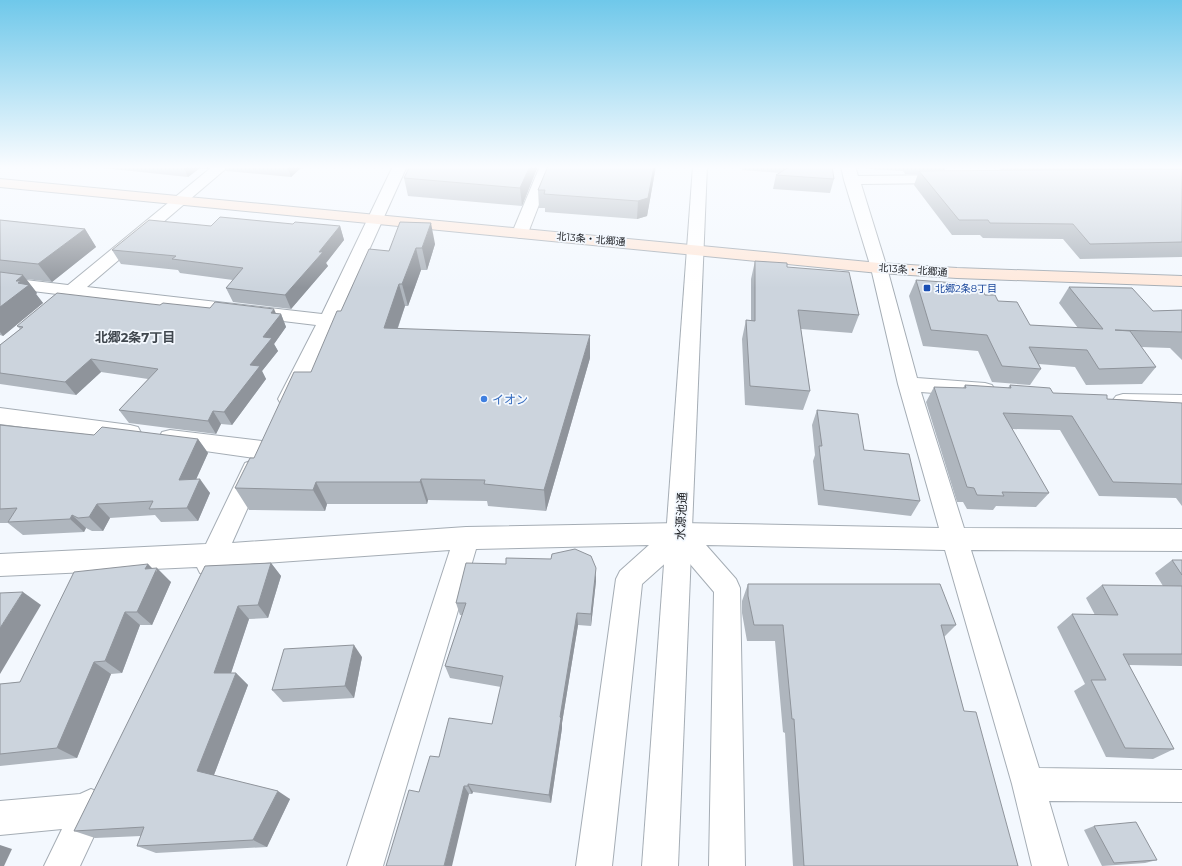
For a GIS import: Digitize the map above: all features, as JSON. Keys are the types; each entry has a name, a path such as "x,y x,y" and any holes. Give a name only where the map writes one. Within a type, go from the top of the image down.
{"main road":[{"name":"北13条・北郷通","path":"236,206 879,268 957,274 1182,281"}],"street":[{"path":"53,306 174,206"},
{"path":"200,583 271,431 328,321 381,206"},
{"path":"520,233 531,206"},
{"name":"水源池通","path":"660,866 674,651 698,206"},
{"path":"860,206 879,268 908,384 1028,784 1050,866"},
{"path":"0,282 328,321"},
{"path":"908,384 1001,391"},
{"path":"1101,399 1182,402"},
{"path":"0,416 271,431"},
{"path":"594,866 629,580 680,534"},
{"path":"680,534 727,588 727,866"},
{"path":"0,565 214,554 466,538 680,534 955,539 1182,540"},
{"path":"365,866 466,538"},
{"path":"1028,784 1182,786"},
{"path":"0,818 94,800 62,866"}],"building":[{"path":"948,206 1182,206 1182,242 1090,244 1073,224 990,223 988,220 959,220"},
{"path":"220,217 293,224 295,222 340,226 319,252 323,252 285,295 226,288 243,268 172,259 176,256 112,250 149,220 211,226"},
{"path":"0,220 85,229 38,264 0,260"},
{"path":"400,222 431,223 422,248 416,248 402,284 399,284 384,328 590,335 544,490 484,484 485,480 421,479 420,482 316,482 313,490 235,488 250,458 254,458 294,372 311,372 337,311 341,311 369,249 389,251"},
{"path":"755,261 787,263 787,267 849,272 859,315 798,310 810,391 750,386 746,320 755,321"},
{"path":"0,272 23,275 16,281 21,281 18,283 29,285 0,307"},
{"path":"916,280 956,283 959,288 983,290 985,295 995,295 998,301 1017,302 1030,325 1103,329 1069,287 1132,288 1153,311 1182,310 1182,332 1115,330 1130,331 1156,367 1099,369 1087,350 1029,347 1041,369 1002,366 987,335 931,330"},
{"path":"57,293 160,305 163,303 210,308 215,302 274,309 271,313 281,314 263,337 272,338 250,365 260,366 224,412 213,411 208,421 119,410 158,369 91,359 65,382 0,373 0,345 23,327 17,326"},
{"path":"965,385 1011,388 1010,385 1050,388 1053,393 1107,395 1107,399 1182,403 1182,484 1113,482 1072,416 1003,413 1049,493 1002,492 1004,496 977,495 974,488 967,487 934,387 966,388"},
{"path":"817,410 858,414 864,450 909,454 920,501 824,490 819,446 822,446"},
{"path":"0,425 94,435 102,427 198,439 179,480 200,479 187,508 149,509 153,501 97,504 89,517 78,518 72,515 70,519 8,522 17,508 0,509"},
{"path":"575,549 591,556 596,568 591,614 577,613 549,795 468,784 468,786 464,786 444,866 386,866 409,790 419,792 430,756 439,757 449,718 492,724 503,676 445,666 466,603 456,603 466,563 506,564 506,558 551,559 552,554"},
{"path":"1172,560 1182,560 1182,575"},
{"path":"271,563 258,605 238,606 214,673 236,673 197,771 278,791 253,840 137,846 144,827 74,831 205,566"},
{"path":"148,564 145,569 157,568 137,612 125,612 105,661 94,662 57,748 0,754 0,684 20,682 74,572"},
{"path":"748,584 940,584 956,625 941,625 964,711 976,712 1018,866 804,866 794,719 792,719 783,625 754,625 748,596"},
{"path":"1102,585 1182,586 1182,654 1123,654 1174,749 1125,748 1091,680 1106,680 1072,614 1118,615"},
{"path":"23,592 0,628 0,593"},
{"path":"354,645 345,686 272,690 284,649"},
{"path":"1136,822 1157,860 1114,863 1094,826"}],"place":[{"name":"北郷2条8丁目","path":"927,288"},
{"name":"イオン","path":"484,399"}],"district":[{"name":"北郷2条7丁目","path":"135,337"}]}
